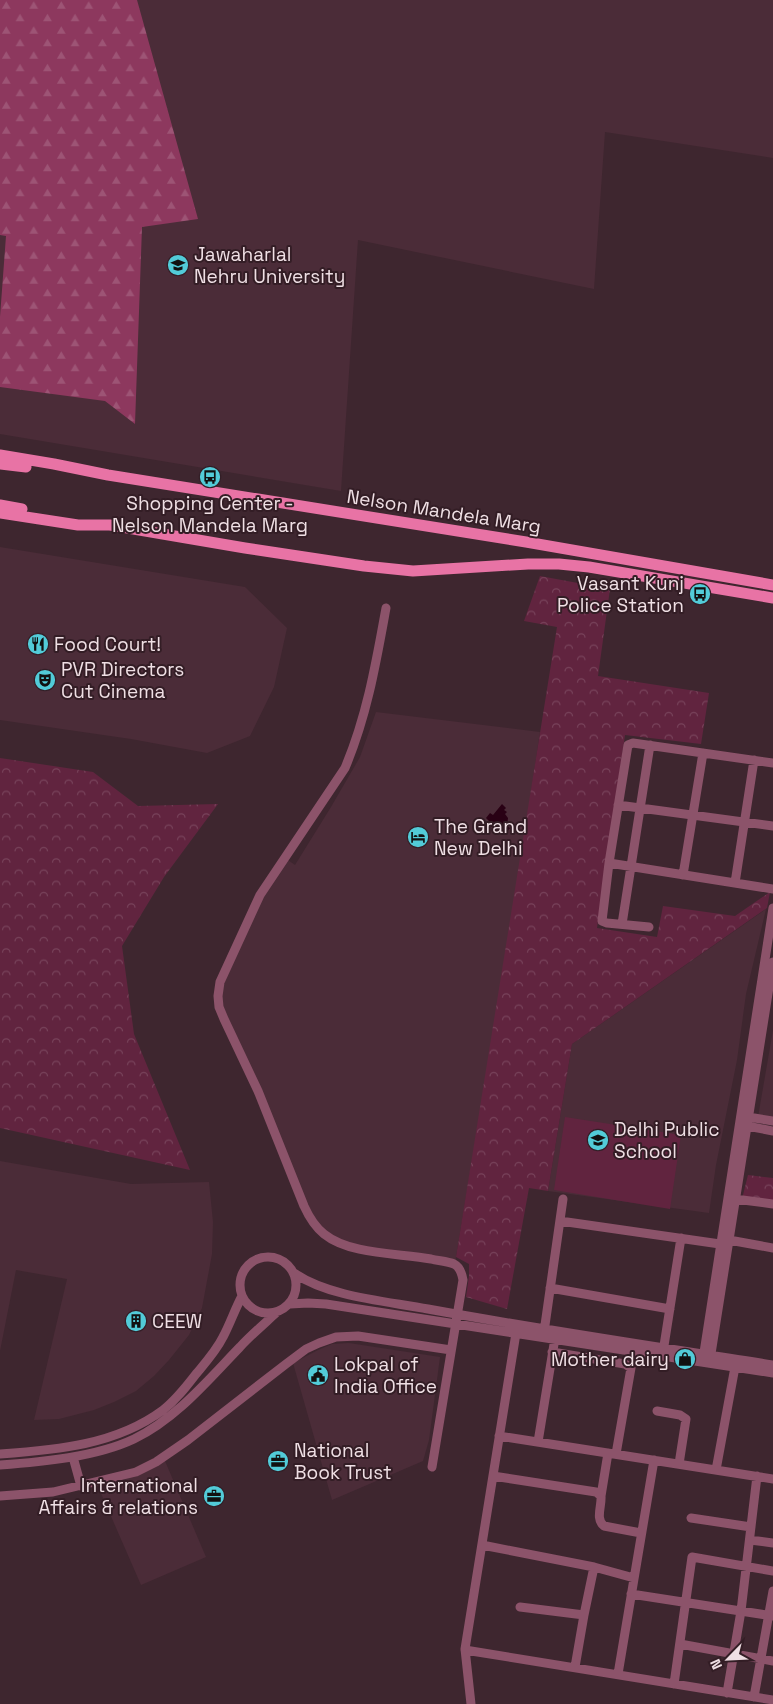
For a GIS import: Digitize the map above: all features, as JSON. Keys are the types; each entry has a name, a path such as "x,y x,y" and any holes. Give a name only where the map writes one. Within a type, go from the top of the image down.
{"main road":[{"name":"Nelson Mandela Marg","path":"0,455 108,475 773,584"},
{"name":"Nelson Mandela Marg","path":"0,464 108,475"},
{"name":"Nelson Mandela Marg","path":"0,505 245,548 364,566 423,571 559,564 589,566 773,598"},
{"name":"Nelson Mandela Marg","path":"0,513 78,525 110,525"}],"street":[{"path":"386,608 369,698 351,754 345,768 307,827 260,895 220,982 218,1002 258,1091 312,1223 324,1234 339,1243 371,1250 415,1256 453,1264 458,1268 463,1280 455,1319 432,1467"},
{"path":"649,927 605,923 602,921 627,747 634,743 773,763"},
{"path":"622,924 650,745"},
{"path":"683,875 703,753"},
{"path":"735,883 754,760"},
{"path":"618,805 773,826"},
{"path":"609,863 773,889"},
{"path":"706,1358 773,908"},
{"path":"724,1242 735,1198 747,1122 769,1010 773,962"},
{"path":"747,1122 773,1121"},
{"path":"747,1122 773,1131"},
{"path":"735,1198 773,1204"},
{"path":"544,1332 563,1199"},
{"path":"560,1221 681,1238 773,1248"},
{"path":"664,1351 681,1238"},
{"path":"276,1313 266,1314 256,1311 242,1296 240,1284 244,1271 252,1262 269,1257 280,1260 290,1266 296,1280 296,1292 290,1304"},
{"path":"294,1273 313,1285 336,1292 455,1319"},
{"path":"550,1288 670,1309"},
{"path":"0,1454 56,1449 125,1432 143,1424 175,1399 205,1363 223,1338 242,1296"},
{"path":"0,1465 73,1457 117,1446 133,1439 172,1415 249,1337 276,1313 290,1304 326,1304 455,1319 706,1358 773,1365"},
{"path":"471,1704 465,1650 517,1328"},
{"path":"544,1332 555,1338 664,1351"},
{"path":"0,1496 53,1492 136,1472 156,1462 188,1440 306,1349 336,1337 358,1336 451,1350"},
{"path":"538,1442 555,1338"},
{"path":"552,1352 625,1364 631,1368 602,1496 599,1518 600,1524 604,1526 642,1533"},
{"path":"706,1358 735,1367 773,1373"},
{"path":"716,1470 735,1367"},
{"path":"657,1411 680,1415 686,1419 679,1464"},
{"path":"499,1436 773,1479"},
{"path":"73,1457 82,1486"},
{"path":"618,1674 654,1460"},
{"path":"493,1476 596,1492 602,1496"},
{"path":"727,1692 741,1611 757,1476"},
{"path":"691,1518 751,1527"},
{"path":"750,1540 773,1543"},
{"path":"482,1545 634,1578"},
{"path":"674,1684 692,1557 773,1571"},
{"path":"575,1667 594,1568"},
{"path":"754,1697 771,1615 773,1592"},
{"path":"631,1594 771,1615"},
{"path":"520,1607 584,1615"},
{"path":"680,1644 773,1661"},
{"path":"465,1650 773,1700"}],"shaded area":[{"name":"Jawaharlal Nehru University","path":"0,0 773,0 773,158 605,132 594,289 358,240 341,491 0,434"},
{"path":"0,547 245,587 287,628 274,687 250,736 207,753 131,739 0,720"},
{"path":"376,712 540,732 512,919 455,1263 339,1243 312,1223 219,1007 230,957 285,858 295,865 331,807 360,757"},
{"path":"502,804 506,808 504,810 507,812 505,814 508,818 507,826 510,828 506,833 495,824 492,827 488,824 489,821 486,818 490,813 493,815"},
{"name":"Delhi Public School","path":"766,909 746,994 737,1060 716,1165 709,1213 548,1191 572,1044"},
{"path":"773,1030 773,1119 758,1117"},
{"path":"0,1161 131,1184 209,1182 213,1222 212,1254 202,1308 189,1335 154,1376 136,1391 94,1410 59,1419 34,1420 67,1279 16,1270 0,1351"},
{"path":"349,1343 440,1357 429,1440 423,1461 332,1500 293,1363 332,1344"},
{"path":"165,1461 206,1557 141,1585 100,1491"}],"green space":[{"path":"0,0 137,0 198,219 142,227 135,424 105,401 0,387 0,317 6,236 0,235"},
{"path":"540,576 610,589 598,676 709,693 701,744 625,735 597,928 657,937 663,906 735,916 770,892 767,908 572,1044 548,1191 529,1188 507,1309 466,1297 469,1264 456,1257 557,627 524,621"},
{"path":"0,758 93,772 138,806 218,804 164,877 122,946 134,1034 190,1170 0,1128"},
{"path":"565,1117 681,1135 670,1209 554,1190"},
{"path":"748,1175 773,1178 773,1204 742,1199"}],"place":[{"name":"Jawaharlal Nehru University","path":"178,265"},
{"name":"Shopping Center - Nelson Mandela Marg","path":"210,477"},
{"name":"Vasant Kunj Police Station","path":"700,594"},
{"name":"Food Court!","path":"38,644"},
{"name":"PVR Directors Cut Cinema","path":"45,680"},
{"name":"The Grand New Delhi","path":"418,837"},
{"name":"Delhi Public School","path":"598,1140"},
{"name":"CEEW","path":"136,1321"},
{"name":"Mother dairy","path":"685,1359"},
{"name":"Lokpal of India Office","path":"318,1375"},
{"name":"National Book Trust","path":"278,1461"},
{"name":"International Affairs & relations","path":"214,1496"}]}
